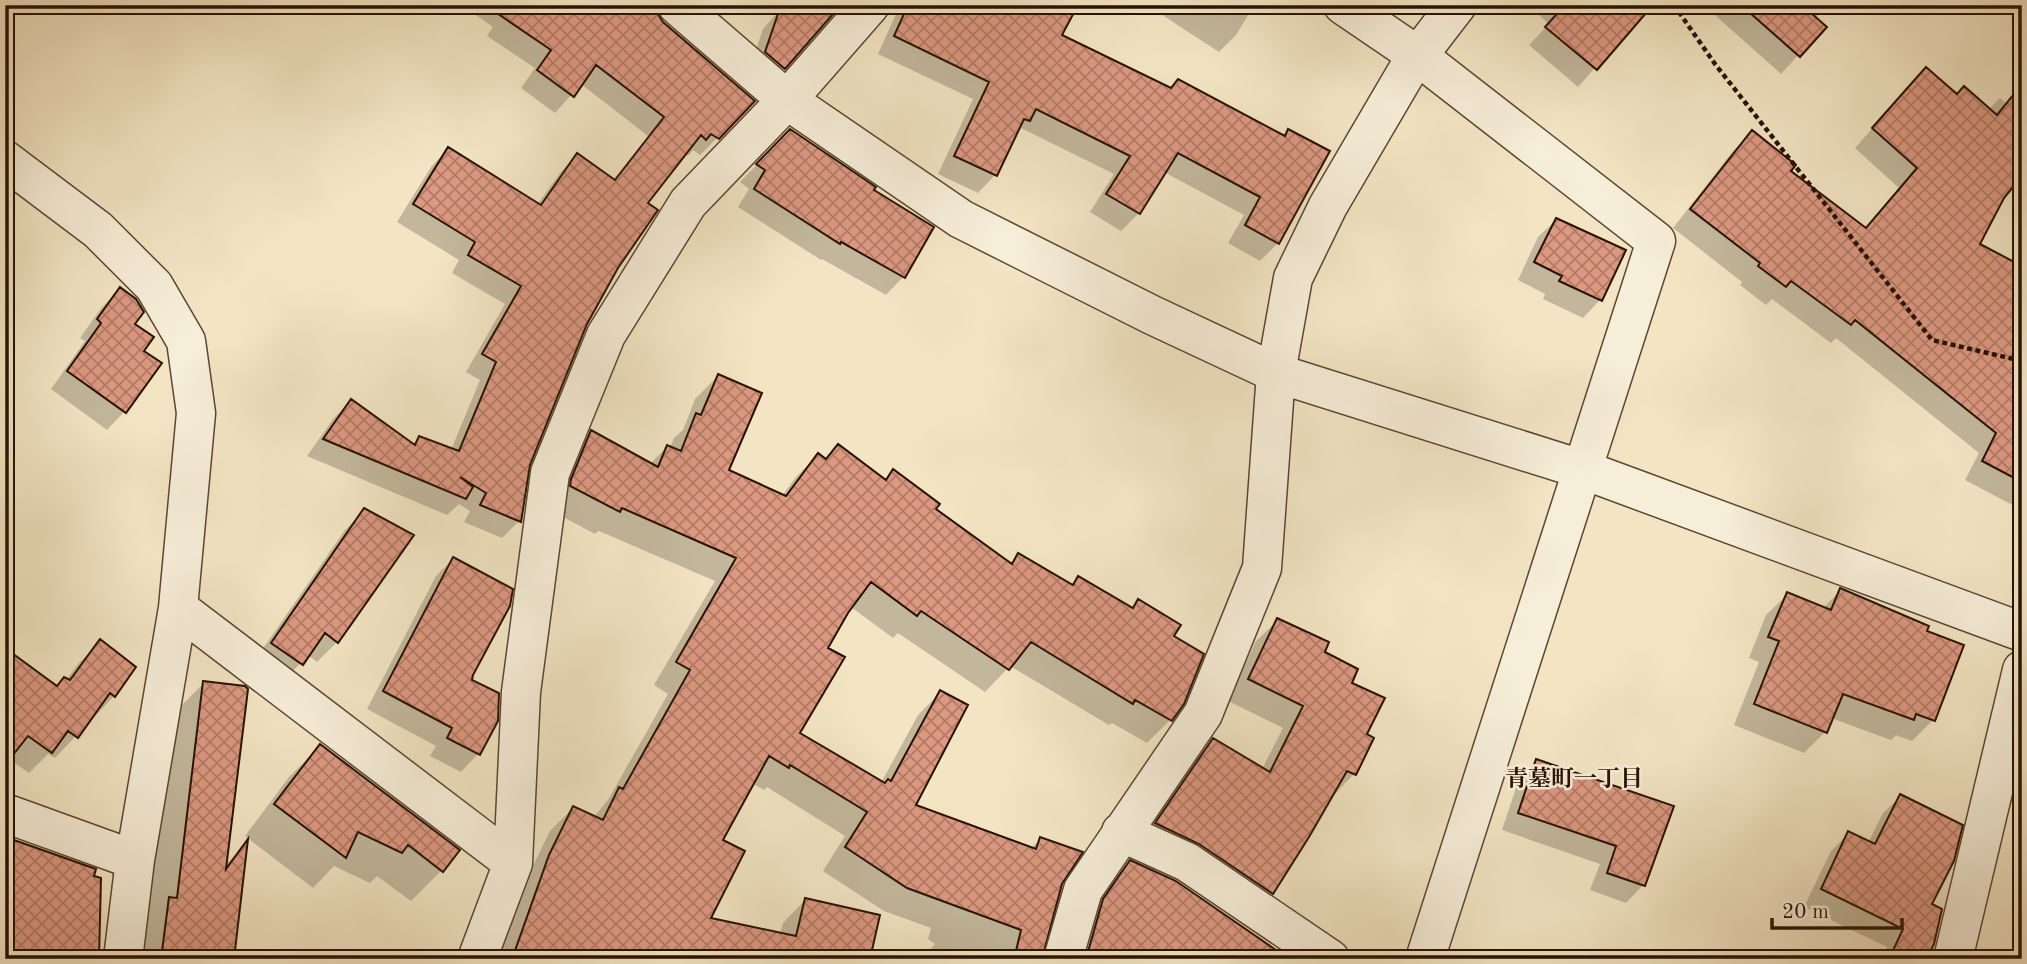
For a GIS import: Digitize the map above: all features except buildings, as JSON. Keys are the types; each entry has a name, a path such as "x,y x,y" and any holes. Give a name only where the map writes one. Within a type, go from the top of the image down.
{"street":[{"path":"677,5 787,100 961,219 1276,373 1584,470 2022,632"},
{"path":"477,959 513,863 521,692 550,473 606,335 688,203 787,100 870,5"},
{"path":"1343,5 1418,56 1656,241 1425,959"},
{"path":"1063,959 1083,890 1203,714 1262,568 1276,373 1293,278 1328,206 1410,66 1457,5"},
{"path":"5,160 98,230 154,286 187,341 196,414 178,608 135,860 123,959"},
{"path":"178,608 513,863"},
{"path":"1953,959 2022,670"},
{"path":"5,813 135,860"},
{"path":"1121,832 1187,862 1329,959"}],"path":[{"path":"1674,5 1715,64 1933,340 2022,361"}],"district":[{"name":"青墓町一丁目","path":"1574,779"}]}
